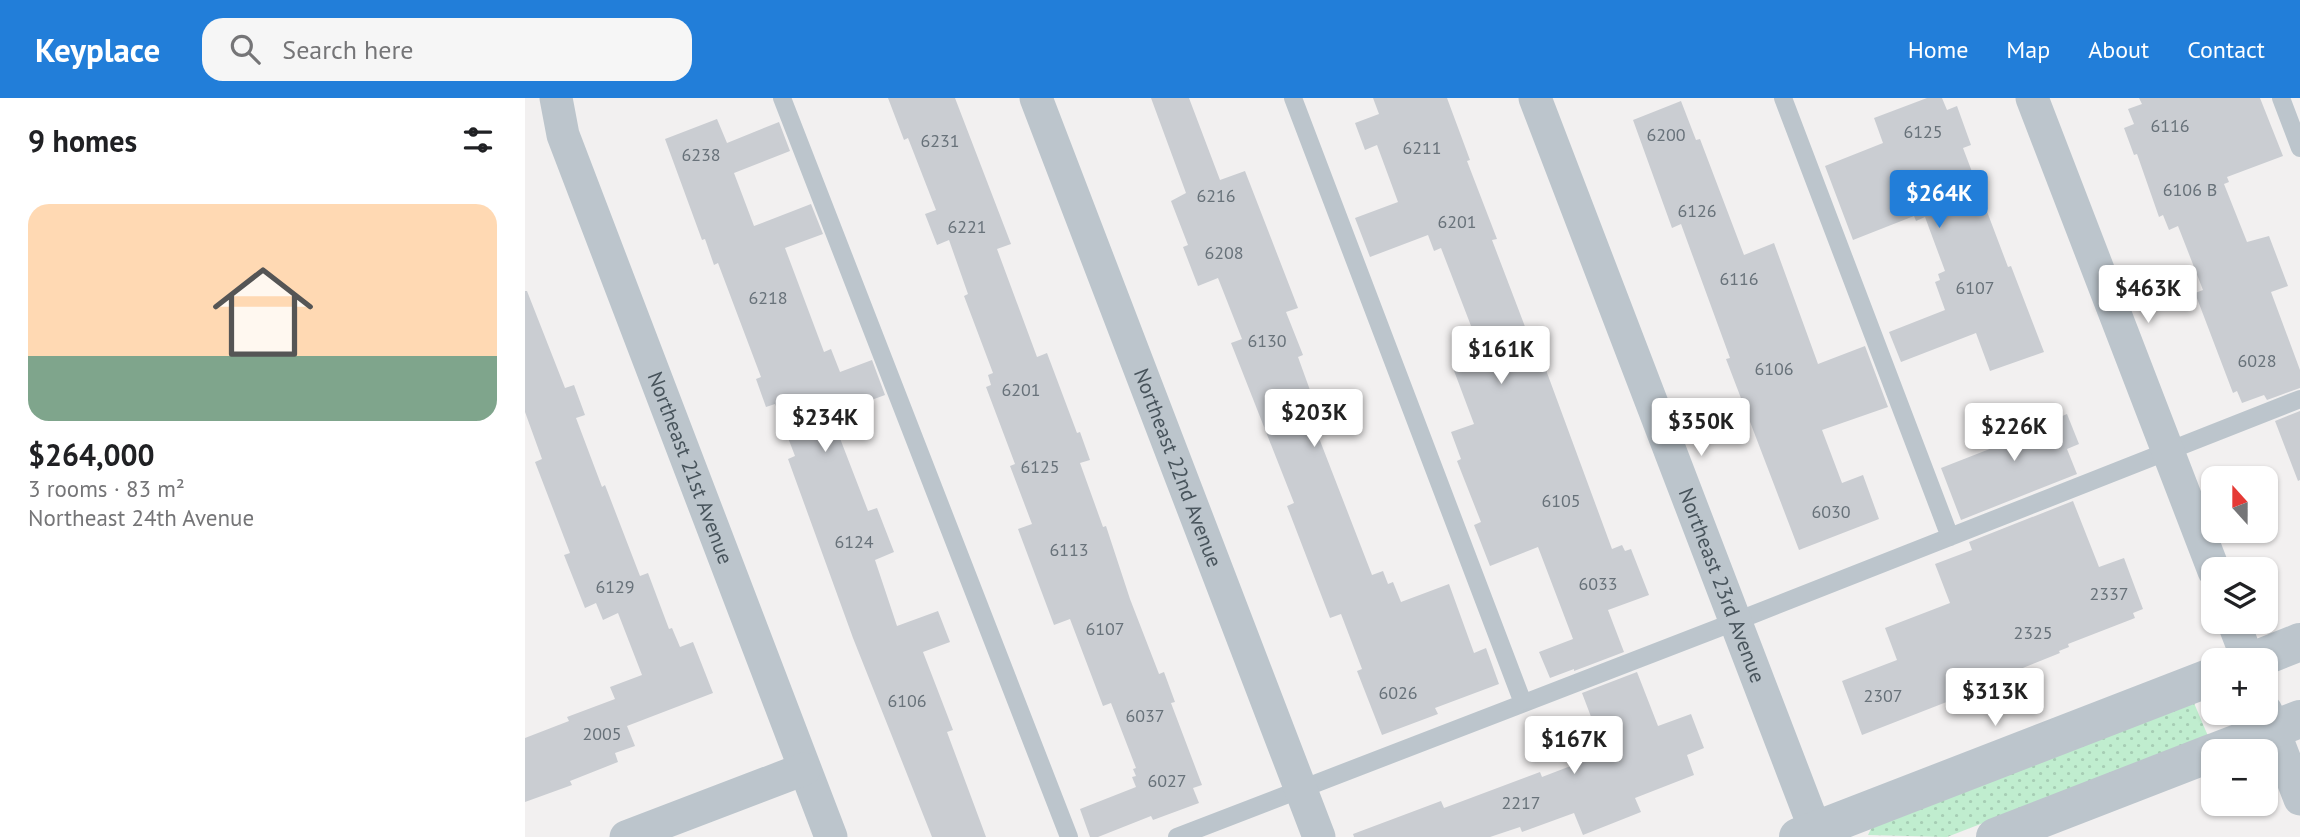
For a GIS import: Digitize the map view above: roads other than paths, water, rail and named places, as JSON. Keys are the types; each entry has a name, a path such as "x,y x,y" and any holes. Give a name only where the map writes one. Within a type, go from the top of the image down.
{"street":[{"name":"Northeast 21st Avenue","path":"556,98 563,135 831,837"},
{"name":"Northeast 22nd Avenue","path":"1036,98 1319,837"},
{"name":"Northeast 23rd Avenue","path":"1535,98 1734,622 1811,835"},
{"path":"2032,98 2209,557"},
{"path":"2278,651 2300,642"},
{"path":"1811,835 2201,681"},
{"path":"2239,739 2280,719 2300,799"},
{"path":"1995,837 2201,756"},
{"path":"626,837 804,769"}],"lane":[{"path":"782,98 1069,837"},
{"path":"1293,98 1523,703"},
{"path":"1783,98 1950,537"},
{"path":"2281,98 2300,148"},
{"path":"1177,837 2300,399"}]}
